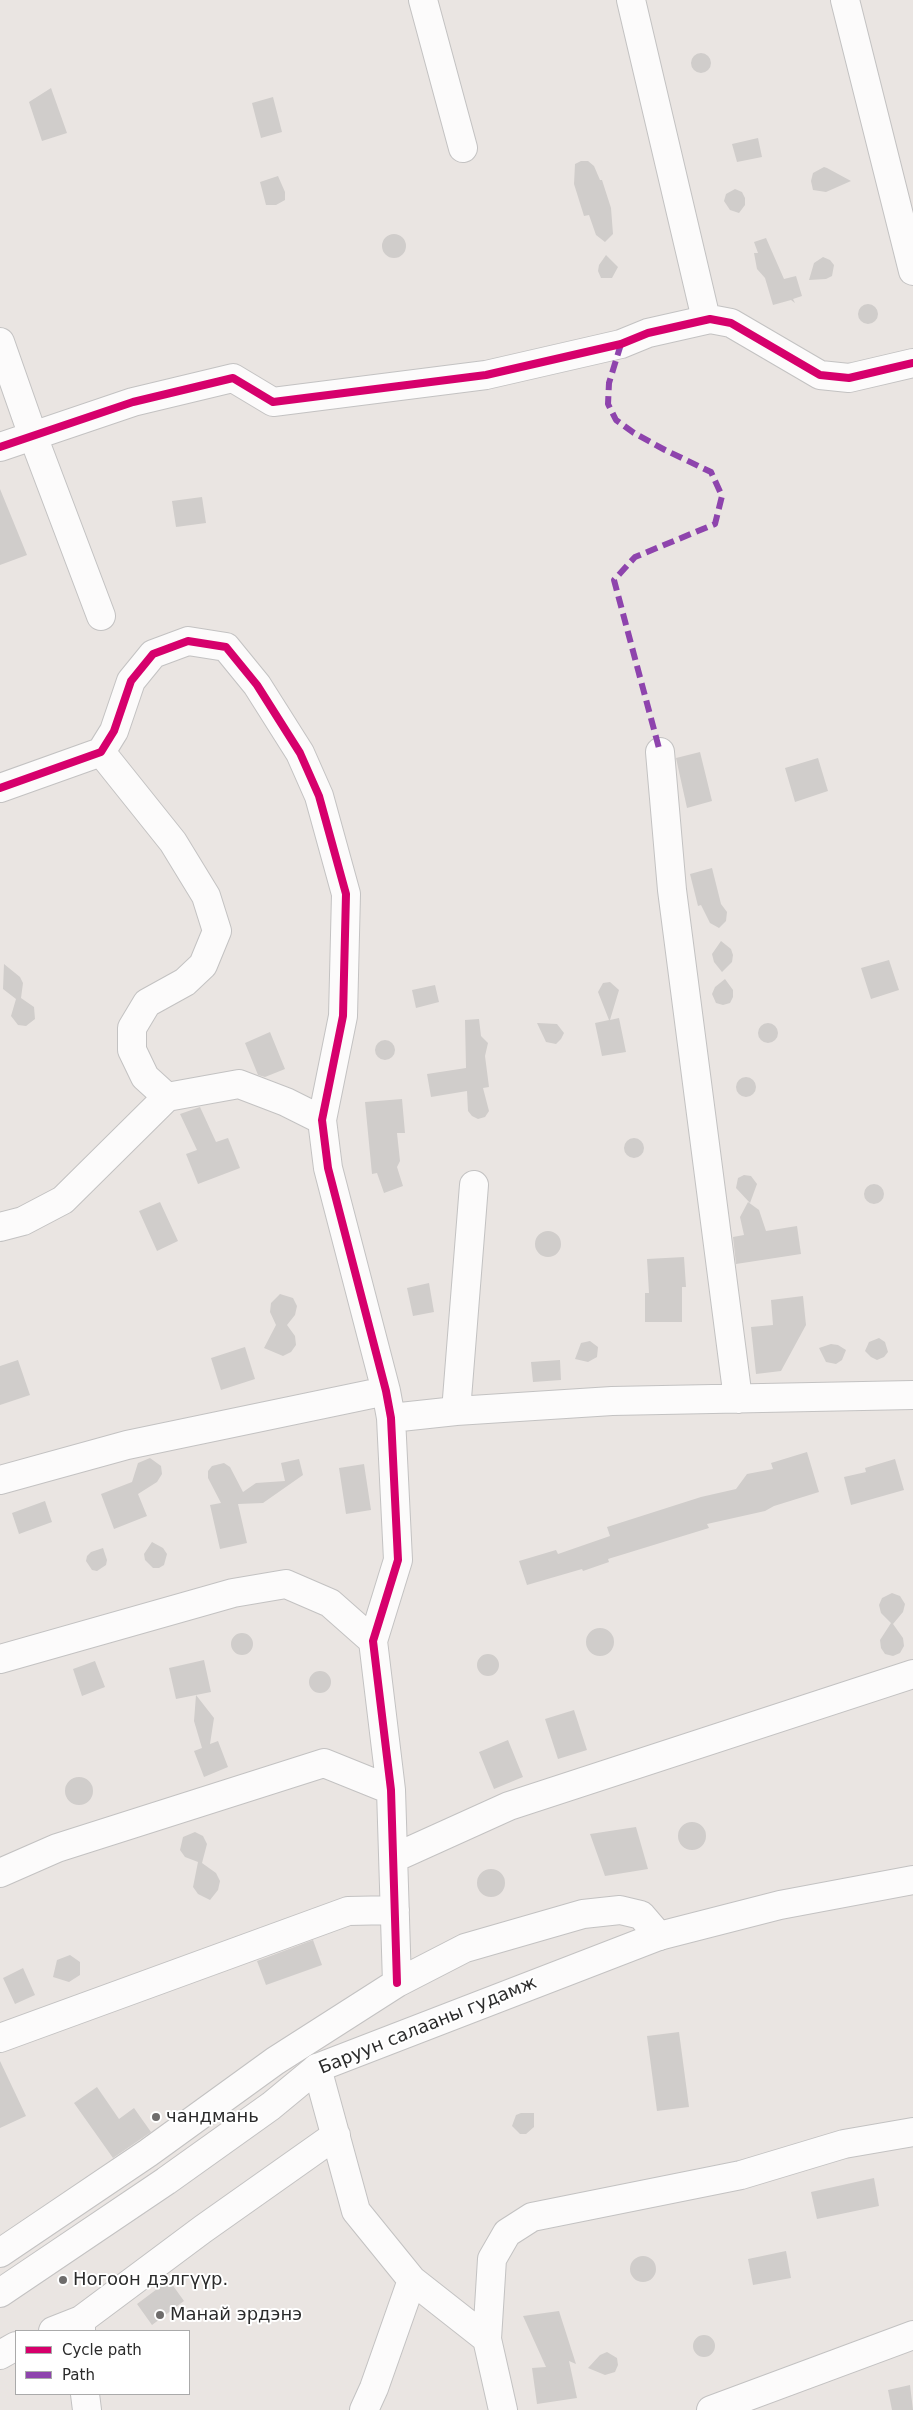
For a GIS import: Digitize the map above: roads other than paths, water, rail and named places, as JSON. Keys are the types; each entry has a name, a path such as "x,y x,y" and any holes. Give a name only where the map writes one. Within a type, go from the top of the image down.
{"street":[{"path":"423,0 463,148"},
{"path":"631,0 706,319"},
{"path":"845,0 913,270"},
{"path":"0,447 133,402 233,378 273,402 302,399 486,375 621,344 648,333 706,319 731,323 820,375 849,378 913,363"},
{"path":"0,342 33,436 101,616"},
{"path":"0,788 101,752 114,731 131,681 153,654 188,641 226,647 257,685 300,753 319,796 346,894 343,1016 322,1120 328,1168 386,1391 390,1418 398,1560 373,1640 391,1790 396,1983"},
{"path":"101,752 173,842 206,896 217,931 203,965 185,982 146,1003 132,1028 132,1050 145,1077 167,1097"},
{"path":"660,752 672,890 690,1019 713,1219 738,1399"},
{"path":"0,1227 23,1221 63,1200 167,1097 239,1084 286,1102 322,1120"},
{"path":"456,1411 474,1185"},
{"path":"0,1480 127,1445 386,1391"},
{"path":"390,1418 456,1411 612,1401 913,1396"},
{"path":"0,1659 233,1593 286,1584 330,1603 373,1640"},
{"path":"394,1858 509,1806 913,1674"},
{"path":"0,1873 56,1848 324,1763 391,1790"},
{"name":"Баруун салааны гудамж","path":"0,2293 166,2181 271,2106 317,2068 659,1936 780,1905 913,1880"},
{"path":"0,2038 348,1911 395,1910"},
{"path":"0,2253 148,2153 275,2061 396,1983 465,1948 583,1914 620,1910 641,1915 659,1936"},
{"path":"317,2068 356,2211 412,2280 487,2339"},
{"path":"503,2410 487,2339 492,2259 507,2233 532,2217 741,2175 844,2144 913,2132"},
{"path":"59,2330 81,2326 203,2229 336,2135"},
{"path":"148,2153 166,2181"},
{"path":"364,2410 374,2388 412,2280"},
{"path":"712,2410 913,2335"},
{"path":"0,2355 15,2347"},
{"path":"85,2395 88,2410"}],"place":[{"name":"чандмань","path":"156,2117"},
{"name":"Ногоон дэлгүүр.","path":"63,2280"},
{"name":"Манай эрдэнэ","path":"160,2315"}]}
